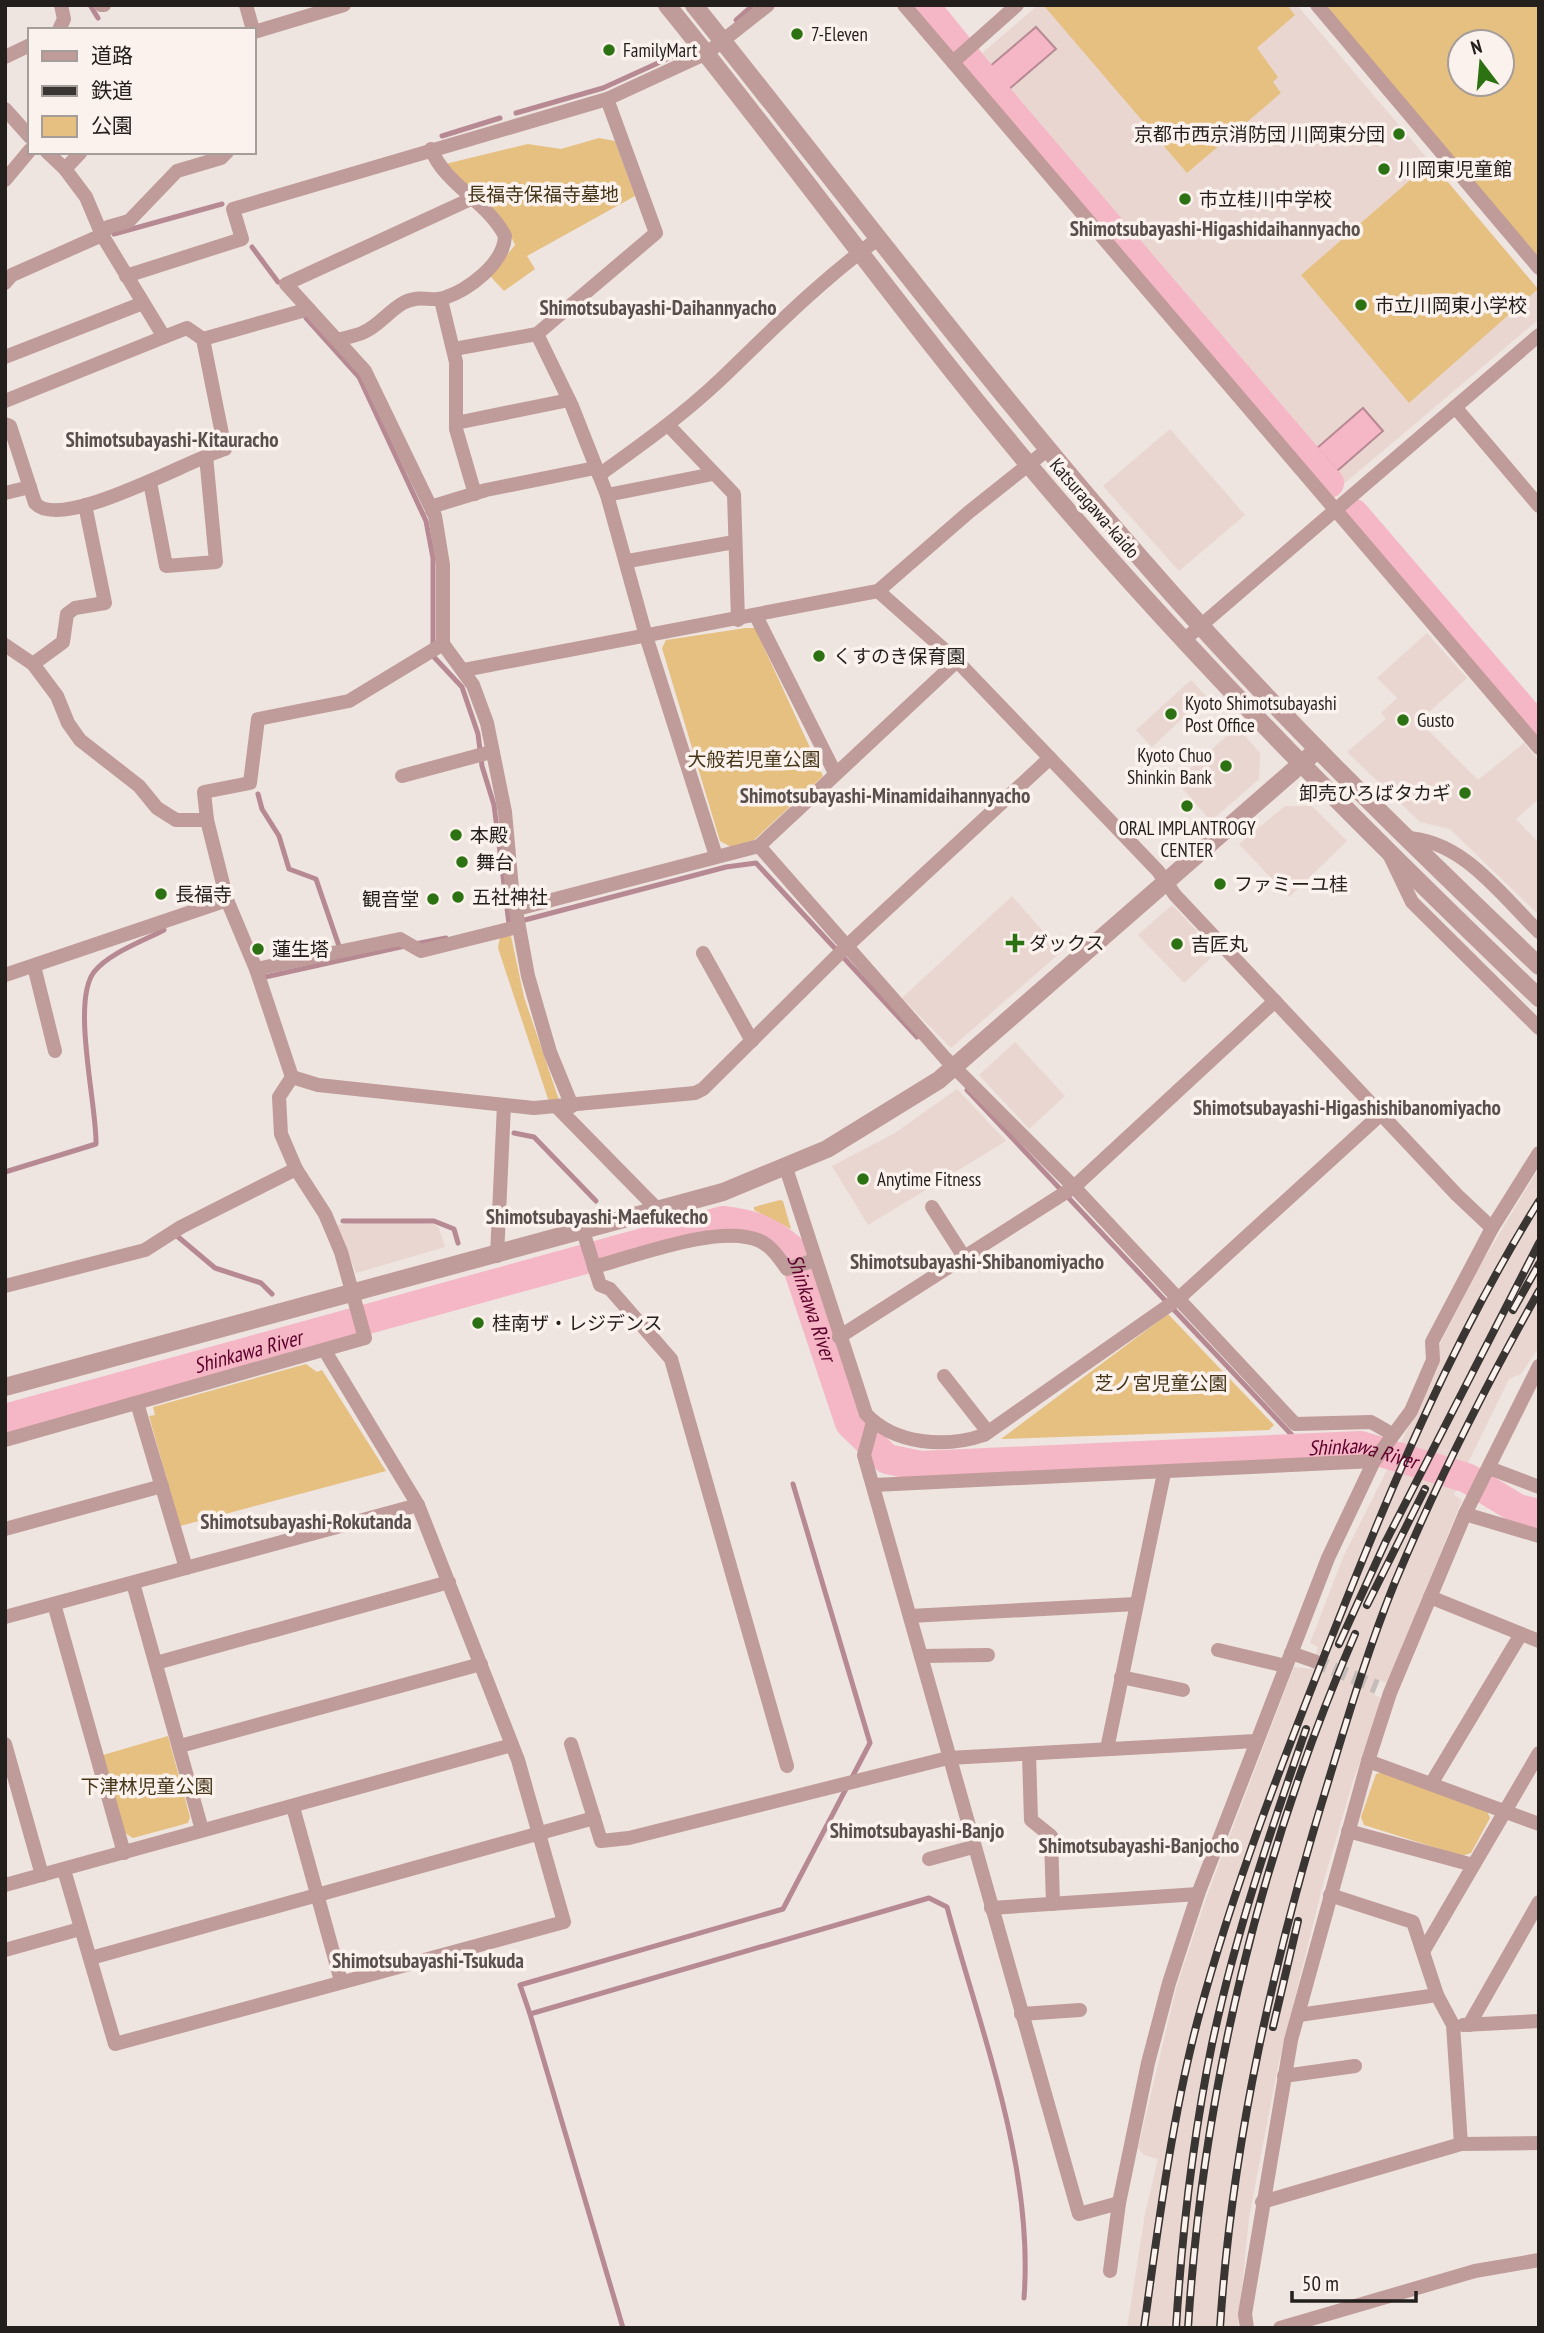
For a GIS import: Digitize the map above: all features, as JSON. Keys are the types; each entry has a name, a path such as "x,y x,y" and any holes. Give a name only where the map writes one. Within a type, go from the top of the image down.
{"street":[{"path":"60,28 64,19 61,5"},
{"path":"246,5 252,28"},
{"path":"256,30 344,5"},
{"name":"Katsuragawa-kaido","path":"667,5 707,53 859,252 1029,464 1184,640 1301,765 1539,998"},
{"name":"Katsuragawa-kaido","path":"694,5 879,237 937,316 1047,450 1201,625 1317,750 1539,966"},
{"path":"126,275 242,239 233,209 607,99 707,53 768,5"},
{"path":"904,5 960,56 1335,510 1539,748"},
{"path":"960,56 1017,5"},
{"path":"1317,5 1539,268"},
{"path":"5,57 28,46"},
{"path":"454,349 537,334 656,233 607,99"},
{"path":"5,108 28,135"},
{"path":"338,340 365,332 404,302 426,296 441,300 471,284 494,263 505,244 500,226 437,164 431,149"},
{"path":"5,180 28,152"},
{"path":"49,154 65,169 86,197 102,235 164,337"},
{"path":"65,169 79,154"},
{"path":"5,283 12,275 102,235 108,227 129,221 177,171 222,158 225,154"},
{"path":"473,198 286,284 365,371 441,540 443,645 464,670 487,723 505,812 517,918 528,976 550,1052 572,1106"},
{"path":"426,509 475,494 597,472 668,425 719,381 800,300 879,237"},
{"path":"441,300 454,349 456,423 475,494"},
{"path":"5,357 143,303"},
{"path":"203,339 309,309"},
{"path":"5,401 187,328 203,339 225,449 150,482 85,505 57,512 44,511 35,503 10,426 5,424"},
{"path":"537,334 569,400 607,495 628,561 646,636 716,856"},
{"path":"1184,640 1539,335"},
{"path":"456,423 569,400"},
{"path":"1455,407 1539,506"},
{"path":"668,425 734,494 738,620"},
{"path":"464,670 738,620 878,591 1047,450"},
{"path":"150,482 166,566 216,562 206,456"},
{"path":"607,495 713,474"},
{"path":"5,493 30,486"},
{"path":"33,664 63,642 67,614 75,608 104,603 85,505"},
{"path":"628,561 734,541"},
{"path":"878,591 957,661 1167,882 1381,1114 1492,1228"},
{"path":"756,616 835,774"},
{"path":"5,645 33,664 57,696 68,723 80,740 139,786 165,815 176,820 207,820"},
{"path":"292,1077 256,969 228,901 207,820 204,792 250,783 258,719 349,701 443,645"},
{"path":"256,969 400,939 421,951 716,856 759,846 957,661"},
{"path":"5,1387 356,1302 497,1256 723,1192 786,1168 872,1124 955,1068 1317,750"},
{"path":"402,776 491,752"},
{"path":"292,1077 318,1085 504,1105 572,1106 695,1093 752,1041 842,951 1050,758"},
{"path":"1405,838 1421,838 1458,854 1539,932"},
{"path":"759,846 842,951 1074,1187 1295,1424 1371,1422 1392,1434"},
{"path":"1389,854 1412,902 1539,1028"},
{"path":"5,975 228,901"},
{"path":"703,953 752,1041"},
{"path":"34,966 55,1051"},
{"path":"839,1337 1074,1187 1275,1001"},
{"path":"5,1440 365,1338 341,1252 325,1214 296,1168 281,1134 279,1097 292,1077"},
{"path":"497,1256 504,1105"},
{"path":"556,1107 658,1210"},
{"path":"786,1168 852,1382 866,1414 873,1422 892,1433 927,1443 968,1441 988,1432 1178,1299 1381,1114"},
{"path":"1110,2271 1119,2203 1148,2063 1169,1983 1198,1894 1256,1741 1328,1558 1374,1461 1411,1410 1433,1360 1432,1342 1492,1228 1539,1153"},
{"path":"5,1286 145,1250 181,1227 296,1168"},
{"path":"932,1207 964,1257"},
{"path":"583,1231 600,1284 610,1289 671,1359 787,1766"},
{"path":"594,1267 688,1243 744,1235 764,1242 787,1269 815,1261"},
{"path":"64,1870 115,2044 564,1922 512,1745 418,1505 325,1351"},
{"path":"1247,2328 1245,2314 1262,2202 1291,2039 1368,1761 1384,1690 1430,1597 1465,1514 1538,1371"},
{"path":"944,1376 988,1432"},
{"path":"137,1403 186,1568"},
{"path":"873,1422 864,1455 990,1908 1079,2214 1119,2203"},
{"path":"874,1485 1374,1461"},
{"path":"1489,1468 1539,1487"},
{"path":"1107,1749 1164,1473"},
{"path":"5,1529 162,1486"},
{"path":"5,1617 418,1505"},
{"path":"1465,1514 1539,1536"},
{"path":"156,1663 449,1582"},
{"path":"133,1583 202,1830"},
{"path":"1430,1597 1539,1641"},
{"path":"54,1604 124,1853"},
{"path":"910,1616 1136,1605"},
{"path":"1431,1784 1521,1634"},
{"path":"1218,1650 1314,1661"},
{"path":"921,1656 988,1655"},
{"path":"180,1746 481,1664"},
{"path":"1121,1677 1183,1690"},
{"path":"571,1744 601,1841 629,1838 948,1758 1256,1741"},
{"path":"5,1744 42,1875"},
{"path":"5,1885 512,1745"},
{"path":"1424,1950 1539,1753"},
{"path":"1029,1754 1031,1820 1051,1836 1053,1904"},
{"path":"1368,1761 1539,1824"},
{"path":"293,1807 341,1981"},
{"path":"90,1958 594,1818"},
{"path":"1348,1831 1474,1865"},
{"path":"929,1859 973,1847"},
{"path":"990,1908 1198,1894"},
{"path":"1329,1895 1413,1922 1437,1995 1453,2025 1461,2144"},
{"path":"1469,2025 1539,1902"},
{"path":"5,1950 80,1929"},
{"path":"1299,2015 1437,1995"},
{"path":"1021,2014 1080,2010"},
{"path":"1453,2025 1539,2021"},
{"path":"1284,2076 1354,2066"},
{"path":"1262,2202 1461,2144 1539,2143"},
{"path":"1280,2328 1475,2270 1539,2260"}],"shaded area":[{"path":"1038,5 1297,5 1539,290 1539,319 1339,488 973,61"},
{"path":"1036,27 1056,49 1008,90 989,67"},
{"path":"1363,408 1383,431 1337,471 1317,448"},
{"path":"1170,429 1245,515 1179,571 1103,486"},
{"path":"1427,633 1467,678 1419,721 1478,780 1524,743 1539,761 1539,799 1516,819 1539,843 1539,915 1450,829 1420,822 1347,752 1386,719 1381,713 1397,698 1377,678"},
{"path":"1191,680 1206,696 1152,747 1136,730"},
{"name":"Kyoto Chuo Shinkin Bank","path":"1237,727 1260,753 1259,779 1211,821 1176,781"},
{"path":"1285,806 1312,806 1347,841 1289,897 1239,844"},
{"path":"1012,896 1061,952 951,1048 902,998"},
{"name":"吉匠丸","path":"1172,905 1217,952 1184,983 1138,935"},
{"path":"1015,1042 1065,1096 1029,1129 979,1075"},
{"path":"957,1089 1006,1141 868,1225 832,1166 895,1133"},
{"path":"1539,1168 1539,1347 1521,1374 1509,1379 1468,1463 1454,1495 1462,1500 1388,1683 1379,1680 1374,1695 1383,1699 1353,1781 1324,1880 1278,2066 1249,2218 1238,2328 1127,2328 1145,2214 1158,2159 1144,2155 1138,2148 1177,1985 1208,1893 1294,1667 1311,1669 1318,1647 1310,1643 1344,1555 1439,1367 1439,1346 1478,1269"},
{"path":"378,1221 434,1224 439,1228 445,1247 356,1273 336,1225"}],"green space":[{"path":"1287,5 1295,15 1257,48 1278,77 1273,82 1281,93 1187,173 1045,7"},
{"path":"1325,5 1539,5 1539,259"},
{"name":"長福寺保福寺墓地","path":"599,138 615,141 635,196 527,256 535,269 504,291 490,276 515,245 508,231 484,199 441,165 528,144 561,149"},
{"path":"1431,162 1538,289 1409,403 1301,275"},
{"name":"大般若児童公園","path":"755,628 823,776 754,840 731,847 720,841 662,648 666,640"},
{"path":"508,934 511,936 524,997 559,1100 549,1102 498,948 500,937"},
{"path":"783,1201 791,1229 754,1210 754,1207"},
{"name":"芝ノ宮児童公園","path":"1168,1314 1274,1425 1269,1430 1001,1439"},
{"path":"306,1364 317,1372 322,1370 386,1471 180,1526 149,1416 155,1415 153,1407"},
{"name":"下津林児童公園","path":"168,1736 190,1817 188,1823 133,1838 125,1833 103,1755"},
{"path":"1383,1772 1487,1811 1490,1818 1471,1853 1462,1856 1364,1825 1361,1817 1376,1774"}],"waterway":[{"path":"90,5 98,18"},
{"path":"736,20 753,5"},
{"path":"924,5 1008,109 1329,483"},
{"path":"516,113 603,88 680,53"},
{"path":"442,136 500,118"},
{"path":"114,234 222,204"},
{"path":"252,247 278,282"},
{"path":"306,318 359,377 426,521 433,558 433,656 462,687 478,734 482,766 494,805 509,924"},
{"path":"1354,514 1539,729"},
{"path":"258,794 262,809 279,836 289,869 316,879 339,946"},
{"path":"521,921 726,867 756,863 917,1037"},
{"path":"5,1172 96,1144 85,1030 88,986 94,972 108,959 164,930"},
{"path":"415,944 446,938"},
{"path":"265,977 405,946"},
{"path":"967,1090 1305,1449"},
{"path":"514,1133 534,1137 596,1201"},
{"path":"343,1221 434,1221 454,1229 458,1243"},
{"name":"Shinkawa River","path":"5,1419 723,1221 760,1230 792,1250 850,1423 887,1459 921,1466 1361,1446 1467,1478 1518,1509 1539,1514"},
{"path":"177,1236 215,1268 261,1283 272,1294"},
{"path":"530,2014 520,1985 783,1909 870,1743 793,1484"},
{"path":"623,2328 530,2014 929,1898 947,1907 1002,2100 1021,2199 1025,2249 1024,2298"}],"tunnel":[{"path":"1314,1661 1377,1687"}],"railway":[{"path":"1144,2328 1166,2172 1189,2056 1212,1969 1244,1869 1317,1674 1404,1463 1453,1356 1539,1201"},
{"path":"1339,1644 1386,1541 1539,1243"},
{"path":"1513,1310 1539,1264"},
{"path":"1220,2328 1234,2188 1258,2050 1290,1914 1344,1729 1377,1630 1411,1545 1463,1434 1539,1291"},
{"path":"1367,1605 1425,1489"},
{"path":"1188,2328 1207,2150 1222,2062 1242,1974 1264,1887 1291,1801 1355,1634"},
{"path":"1176,2328 1189,2185 1212,2044 1242,1924 1306,1729"},
{"path":"1273,2027 1298,1921"}],"place":[{"name":"7-Eleven","path":"797,34"},
{"name":"FamilyMart","path":"609,50"},
{"name":"京都市西京消防団 川岡東分団","path":"1399,134"},
{"name":"川岡東児童館","path":"1384,169"},
{"name":"市立桂川中学校","path":"1185,199"},
{"name":"市立川岡東小学校","path":"1361,305"},
{"name":"くすのき保育園","path":"819,656"},
{"name":"Kyoto Shimotsubayashi Post Office","path":"1171,714"},
{"name":"Gusto","path":"1403,720"},
{"name":"Kyoto Chuo Shinkin Bank","path":"1226,766"},
{"name":"卸売ひろばタカギ","path":"1465,793"},
{"name":"ORAL IMPLANTROGY CENTER","path":"1187,806"},
{"name":"本殿","path":"456,835"},
{"name":"舞台","path":"462,862"},
{"name":"ファミーユ桂","path":"1220,884"},
{"name":"長福寺","path":"161,894"},
{"name":"五社神社","path":"458,897"},
{"name":"観音堂","path":"433,899"},
{"name":"ダックス","path":"1015,943"},
{"name":"吉匠丸","path":"1177,944"},
{"name":"蓮生塔","path":"258,949"},
{"name":"Anytime Fitness","path":"863,1179"},
{"name":"桂南ザ・レジデンス","path":"478,1323"}],"district":[{"name":"Shimotsubayashi-Higashidaihannyacho","path":"1215,229"},
{"name":"Shimotsubayashi-Daihannyacho","path":"658,308"},
{"name":"Shimotsubayashi-Kitauracho","path":"172,440"},
{"name":"Shimotsubayashi-Minamidaihannyacho","path":"885,796"},
{"name":"Shimotsubayashi-Higashishibanomiyacho","path":"1347,1108"},
{"name":"Shimotsubayashi-Maefukecho","path":"597,1217"},
{"name":"Shimotsubayashi-Shibanomiyacho","path":"977,1262"},
{"name":"Shimotsubayashi-Rokutanda","path":"306,1522"},
{"name":"Shimotsubayashi-Banjo","path":"917,1831"},
{"name":"Shimotsubayashi-Banjocho","path":"1139,1846"},
{"name":"Shimotsubayashi-Tsukuda","path":"428,1961"}]}
